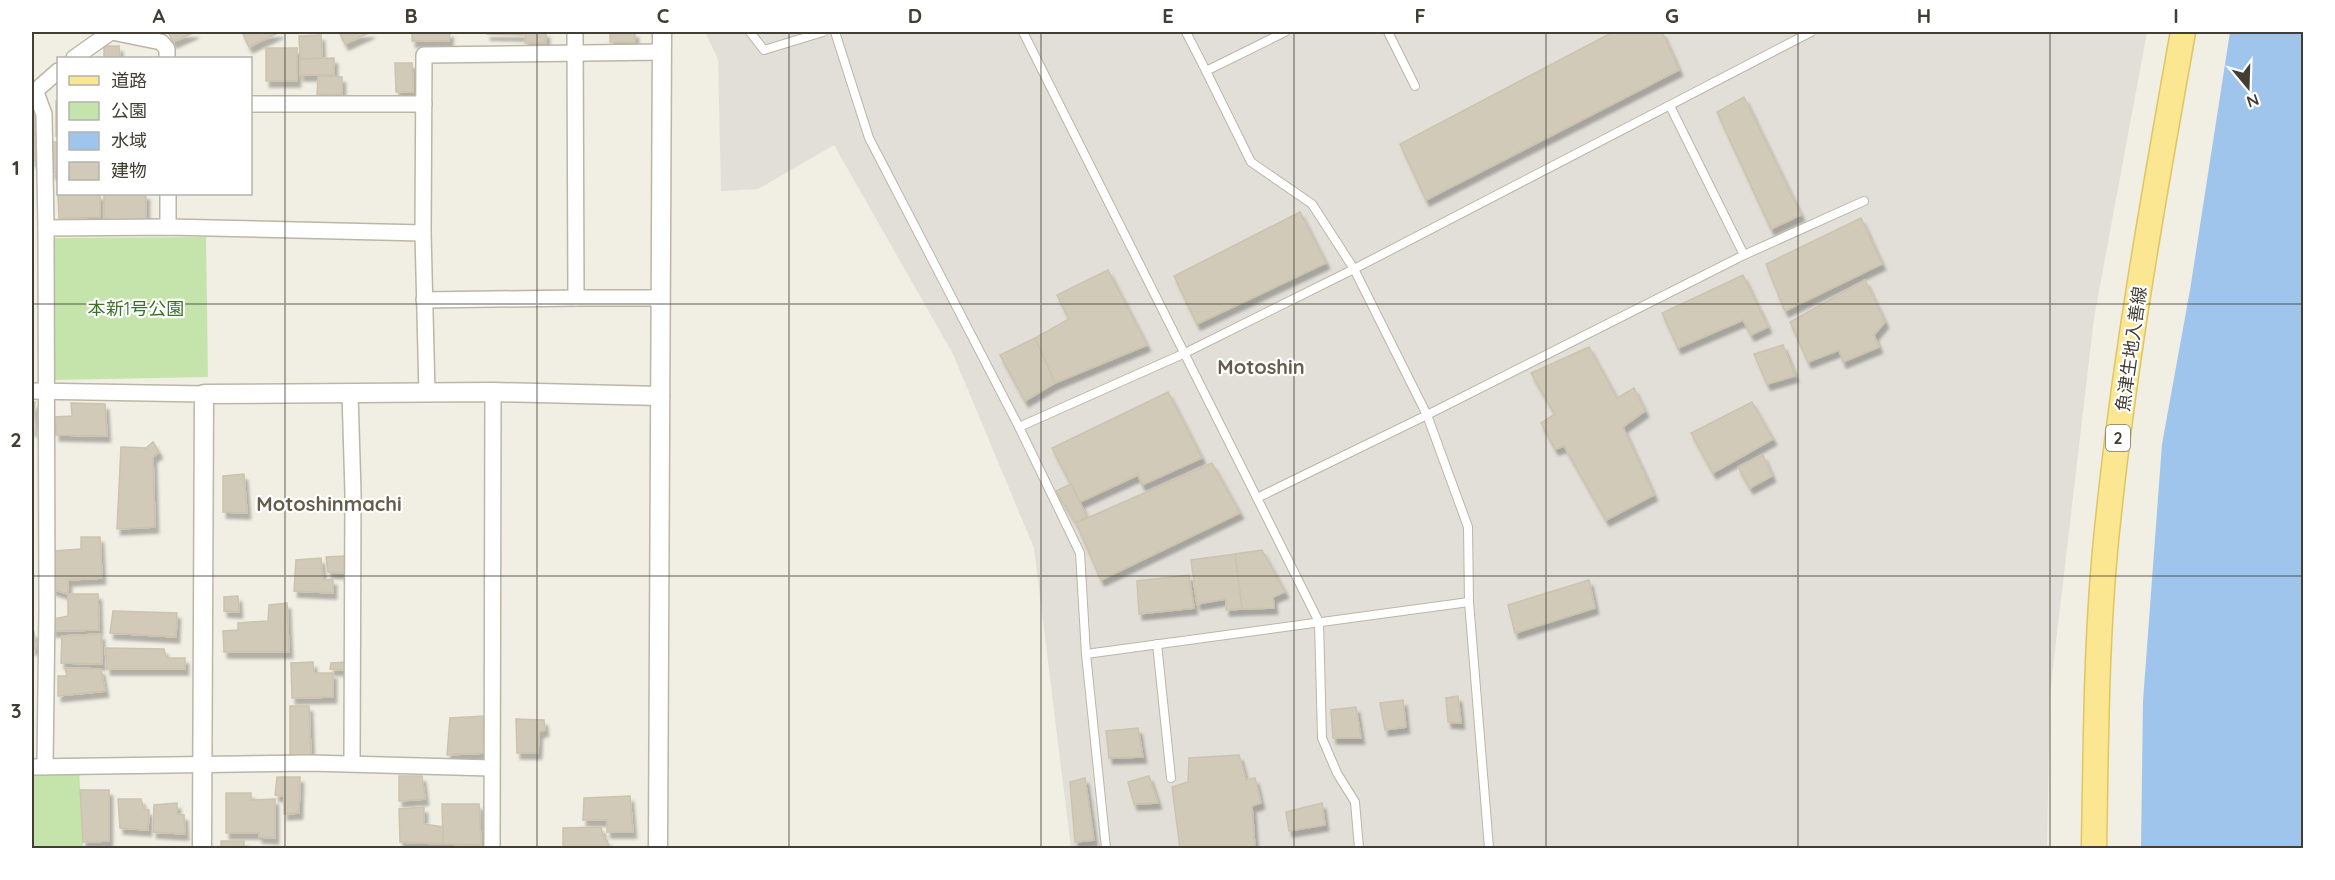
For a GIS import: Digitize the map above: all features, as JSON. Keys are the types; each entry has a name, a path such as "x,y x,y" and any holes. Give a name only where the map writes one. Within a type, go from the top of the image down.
{"main road":[{"name":"魚津生地入善線","path":"2094,849 2099,628 2108,522 2128,352 2183,32"}],"street":[{"path":"75,57 112,32 161,42 167,49 167,57"},
{"path":"575,32 576,298"},
{"path":"658,849 662,32"},
{"path":"427,393 423,233 424,55 662,52"},
{"path":"57,72 33,92 44,114 46,228 39,391 47,611 38,767 352,763 491,768"},
{"path":"252,104 424,104"},
{"path":"168,195 168,227"},
{"path":"46,228 168,227 423,233"},
{"path":"424,300 661,298"},
{"path":"39,391 204,394 493,392 660,396"},
{"path":"492,849 493,392"},
{"path":"350,393 353,493 352,763"},
{"path":"202,849 204,394"}],"lane":[{"path":"750,32 764,50 823,32"},
{"path":"835,32 869,138 1019,427 1080,553 1086,654 1106,849"},
{"path":"1023,32 1319,622 1322,738 1337,773 1355,802 1359,849"},
{"path":"1186,32 1251,162 1312,204 1354,269 1428,416 1468,527 1468,602 1489,849"},
{"path":"1206,70 1285,32"},
{"path":"1388,32 1415,86"},
{"path":"1019,427 1183,354 1354,269 1811,32"},
{"path":"1670,106 1744,255"},
{"path":"1257,498 1428,416 1744,255 1864,201"},
{"path":"1086,654 1468,602"},
{"path":"1157,644 1171,778"}],"shaded area":[{"path":"705,32 2147,32 2094,318 2050,693 2047,848 1071,848 1034,548 953,354 834,145 758,189 721,191 718,59"}],"green space":[{"name":"本新1号公園","path":"206,237 208,377 53,380 54,238"},
{"path":"32,767 79,767 83,847 32,846"}],"water":[{"path":"2230,32 2303,32 2303,848 2141,848 2143,701 2162,444 2190,290"}],"building":[{"path":"168,32 195,32 173,42"},
{"path":"242,32 280,32 249,47"},
{"path":"339,32 371,32 345,44"},
{"path":"412,32 450,32 449,41 412,41"},
{"path":"487,32 523,32 523,35 487,34"},
{"path":"525,32 546,32 546,43 525,43"},
{"path":"610,32 635,32 635,42 610,42"},
{"path":"1613,32 1662,32 1679,70 1426,200 1400,144"},
{"path":"321,35 322,58 300,59 299,36"},
{"path":"104,46 119,46 120,57 104,57"},
{"path":"266,48 297,48 297,81 266,81"},
{"path":"334,58 334,75 300,75 300,59"},
{"path":"395,63 412,63 413,92 396,92"},
{"path":"318,76 342,77 342,95 317,94"},
{"path":"1744,97 1801,215 1771,229 1717,112"},
{"path":"56,101 57,101 57,136"},
{"path":"32,115 35,115 36,161 32,161"},
{"path":"52,142 57,142 57,172 52,173"},
{"path":"58,195 100,195 100,217 59,218"},
{"path":"104,195 146,195 146,220 104,220"},
{"path":"1300,212 1326,263 1197,324 1174,276"},
{"path":"1861,218 1882,264 1785,311 1766,264"},
{"path":"1108,270 1147,345 1055,383 1035,338 1069,319 1057,295"},
{"path":"1743,275 1768,327 1751,335 1743,320 1678,348 1662,313"},
{"path":"1865,280 1885,322 1874,335 1879,347 1843,362 1839,350 1808,362 1790,322"},
{"path":"1035,338 1055,383 1025,401 1000,355"},
{"path":"1783,345 1795,376 1767,384 1754,354"},
{"path":"1589,347 1617,398 1634,388 1645,411 1623,427 1654,495 1606,520 1564,446 1555,449 1541,423 1555,414 1531,373"},
{"path":"1168,392 1202,458 1142,485 1138,475 1080,502 1052,448"},
{"path":"35,402 33,431 32,431 32,403"},
{"path":"1752,402 1773,439 1713,473 1691,433"},
{"path":"71,403 105,404 107,436 56,435 55,417 72,416"},
{"path":"153,442 159,452 153,457 155,527 117,529 121,447 146,448"},
{"path":"1763,455 1772,476 1750,488 1738,467"},
{"path":"1212,463 1240,513 1101,580 1076,523"},
{"path":"244,474 247,513 223,512 223,476"},
{"path":"1071,484 1087,517 1076,523 1056,491"},
{"path":"81,537 100,537 102,578 68,580 68,594 52,589 54,551 81,549"},
{"path":"1262,550 1285,592 1273,597 1274,608 1242,609 1235,554"},
{"path":"1235,554 1242,609 1226,610 1226,599 1197,604 1191,560"},
{"path":"345,556 345,573 328,572 326,557"},
{"path":"321,558 323,580 333,579 333,593 294,591 296,560"},
{"path":"1189,575 1194,608 1139,614 1137,581"},
{"path":"1589,580 1595,608 1515,633 1508,605"},
{"path":"68,594 98,594 99,630 52,631 53,619 68,616"},
{"path":"238,596 239,612 224,611 224,597"},
{"path":"287,603 289,652 224,652 223,631 238,630 238,623 268,621 269,605"},
{"path":"113,611 177,613 176,637 110,633"},
{"path":"32,632 34,632 36,648 32,649"},
{"path":"101,634 102,664 61,663 62,636"},
{"path":"105,648 164,649 166,658 185,658 185,669 107,669"},
{"path":"313,662 314,673 333,673 333,697 292,698 291,663"},
{"path":"345,662 345,670 330,669 331,663"},
{"path":"65,668 101,669 105,691 58,696 58,676 67,676"},
{"path":"1458,696 1461,723 1448,722 1446,698"},
{"path":"1403,700 1406,727 1385,730 1380,703"},
{"path":"290,706 309,706 311,757 290,757"},
{"path":"1356,707 1361,738 1333,738 1331,710"},
{"path":"484,716 485,753 447,755 450,718"},
{"path":"516,719 544,720 545,730 539,732 538,753 517,753"},
{"path":"1138,728 1143,757 1109,758 1106,731"},
{"path":"1239,755 1246,780 1255,778 1261,803 1252,806 1255,848 1180,848 1172,787 1188,782 1189,758"},
{"path":"399,776 422,776 425,799 399,801"},
{"path":"1149,776 1158,803 1134,804 1128,782"},
{"path":"277,777 300,777 299,813 284,814 284,796 275,795"},
{"path":"1085,778 1094,840 1075,842 1070,782"},
{"path":"80,790 109,790 109,841 83,842"},
{"path":"226,793 251,793 251,800 275,799 275,838 259,837 259,833 226,833"},
{"path":"630,796 633,832 607,832 607,820 583,820 584,798"},
{"path":"118,799 141,799 144,809 149,810 148,830 120,828"},
{"path":"177,803 177,814 184,815 185,834 153,832 154,805"},
{"path":"1322,803 1325,825 1289,831 1286,812"},
{"path":"442,804 479,804 481,845 443,844"},
{"path":"424,807 424,824 443,827 443,844 400,842 399,809"},
{"path":"601,827 604,840 607,840 609,848 563,848 563,828"},
{"path":"221,841 244,841 244,848 221,848"},
{"path":"171,847 171,848 113,848"}],"district":[{"name":"Motoshin","path":"1261,366"},
{"name":"Motoshinmachi","path":"329,503"}]}
